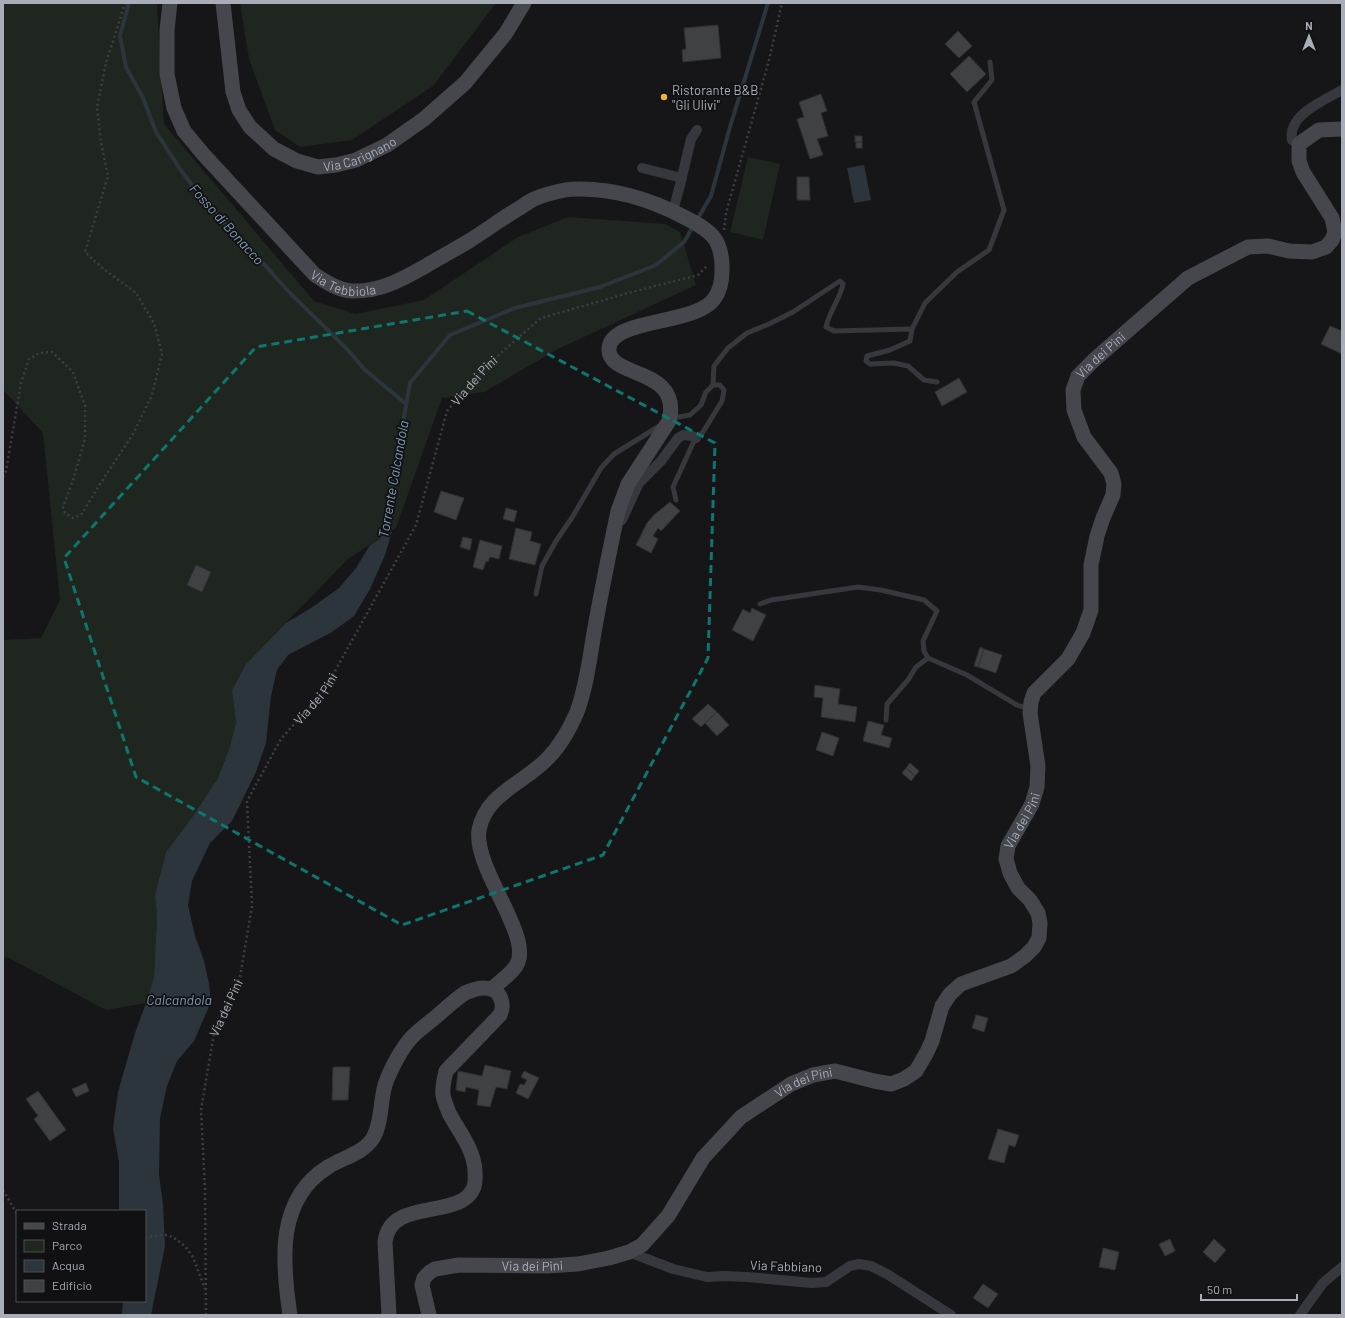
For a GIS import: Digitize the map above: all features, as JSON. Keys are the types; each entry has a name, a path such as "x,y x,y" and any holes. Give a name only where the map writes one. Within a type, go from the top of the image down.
{"street":[{"name":"Via Tebbiola","path":"170,3 167,30 167,74 174,108 184,131 204,155 314,275 336,287 350,291 372,290 397,282 468,242 534,199 567,189 598,189 631,196 671,210 696,223 715,237 721,252"},
{"name":"Via Carignano","path":"223,3 233,92 239,110 250,127 274,149 297,161 318,167 336,165 356,160 386,145 424,119 465,83 506,33 524,3"},
{"path":"1342,90 1318,102 1302,115 1295,124 1292,140 1299,144 1319,130 1342,129"},
{"path":"671,210 682,178 691,139 697,130"},
{"name":"Via dei Pini","path":"429,1315 422,1285 424,1278 435,1269 459,1265 547,1266 578,1264 609,1258 629,1252 642,1245 668,1216 703,1158 741,1117 791,1084 813,1075 835,1071 891,1084 904,1079 916,1071 927,1052 932,1041 942,1006 950,994 961,984 1011,966 1025,956 1034,947 1039,938 1040,923 1038,913 1030,900 1018,888 1010,873 1006,859 1008,846 1032,804 1037,787 1038,766 1030,713 1031,702 1034,693 1068,659 1083,633 1091,610 1091,565 1097,536 1103,518 1114,495 1114,484 1111,473 1084,437 1074,410 1073,390 1078,376 1094,360 1188,278 1248,247 1268,246 1289,251 1312,252 1326,248 1332,240 1335,232 1332,218 1303,172 1299,161 1299,144"},
{"path":"642,168 682,178"},
{"path":"492,989 516,967 520,954 517,936 486,868 479,847 479,831 483,816 492,802 507,789 528,776 548,758 561,741 577,712 585,684 618,511 628,484 669,421 672,411 672,404 669,396 654,380 622,367 612,359 609,354 610,343 620,333 631,328 681,316 705,308 714,298 720,286 722,272 721,252"},
{"path":"611,543 639,483 661,461 678,438 683,435 696,438"},
{"path":"290,1315 286,1288 286,1239 288,1222 297,1197 307,1185 326,1168 367,1146 371,1142 379,1120 385,1084 405,1047 414,1035 465,993 475,989 492,989 501,999 502,1005 500,1015 446,1071 443,1083 443,1097 447,1108 472,1151 475,1163 474,1188 469,1196 459,1202 403,1216 390,1228 385,1242 389,1315"},
{"name":"Via Fabbiano","path":"629,1252 673,1269 707,1277 747,1277 812,1283 826,1282 850,1266 859,1264 871,1266 887,1274 951,1315"},
{"path":"1300,1315 1323,1283 1342,1267"}],"lane":[{"path":"937,382 924,380 908,366 894,363 870,364 866,361 868,356 890,350 910,341 912,329 925,303 957,272 989,250 1004,210 974,102 992,80 990,62"},
{"path":"536,594 542,566 601,468 614,454 641,436 678,417 690,415 701,405 706,392 713,385 714,366 728,348 747,333 793,312 840,281 843,284 842,290 826,327 834,331 912,329"},
{"path":"676,500 673,487 694,441 703,432 722,401 724,390 720,385 713,385"},
{"path":"760,604 771,600 858,587 881,590 924,600 937,611 922,641 924,651 928,658 967,675 1017,705 1030,709"},
{"path":"886,720 887,704 908,680 916,667 928,658"}],"path":[{"path":"3,477 6,471 21,383 29,359 39,353 52,352 73,372 85,406 85,439 73,480 63,507 65,513 73,518 81,515 133,434 152,395 162,354 154,323 136,293 101,267 85,252 108,176 101,143 96,107 106,63 125,3"},
{"path":"726,213 769,60 782,3"},
{"name":"Via dei Pini","path":"206,1315 205,1189 201,1110 214,1033 240,978 252,906 247,801 281,739 324,691 416,525 447,411 485,367 542,318 698,275 721,252"},
{"path":"3,1190 16,1212"},
{"path":"146,1238 166,1235 173,1237 185,1246 193,1257 206,1293"}],"highlighted area":[{"path":"467,311 715,443 708,658 603,855 402,925 136,777 64,558 256,347"}],"green space":[{"path":"3,3 157,3 164,124 314,301 355,314 424,300 518,237 568,217 665,224 680,232 696,285 558,349 484,392 442,398 396,528 348,559 246,664 232,690 236,723 229,749 218,778 193,816 166,852 155,895 157,916 154,977 146,1003 106,1010 7,957 3,959 3,640 41,638 60,600 43,433 3,390"},
{"path":"240,3 496,3 433,86 352,140 300,147 275,130 249,59"},
{"path":"748,157 780,164 763,240 730,232"}],"water":[{"path":"864,165 871,200 854,203 847,168"},
{"name":"Calcandola","path":"392,531 385,555 370,589 354,616 332,632 288,655 277,670 271,696 266,743 256,772 232,821 210,843 192,881 188,905 195,936 204,961 209,983 211,1002 194,1041 177,1061 167,1086 160,1118 159,1175 163,1204 165,1246 151,1315 122,1315 123,1302 146,1302 146,1210 119,1210 119,1162 113,1128 118,1092 135,1033 154,977 157,916 155,895 166,852 193,816 218,778 229,749 236,723 232,690 246,664 286,623 311,608 339,588 356,568 370,545"}],"building":[{"path":"718,25 721,58 683,62 682,50 686,49 684,28"},
{"path":"958,31 972,46 959,58 945,44"},
{"path":"969,56 986,74 967,92 950,74"},
{"path":"821,94 827,111 821,113 828,136 817,139 823,155 810,159 797,119 804,117 799,102"},
{"path":"855,136 862,136 862,142 855,142"},
{"path":"856,142 862,142 862,148 856,148"},
{"path":"797,177 809,177 810,200 797,200"},
{"path":"1330,326 1342,331 1342,354 1321,344"},
{"path":"959,378 967,392 942,406 935,392"},
{"path":"441,491 464,498 456,520 434,512"},
{"path":"670,502 680,511 661,531 658,528 653,536 658,539 651,553 636,545 647,523 655,514"},
{"path":"506,508 517,511 514,522 503,519"},
{"path":"516,528 532,532 530,541 541,544 535,565 509,559"},
{"path":"463,537 472,539 470,550 460,547"},
{"path":"480,540 502,546 499,559 490,557 488,562 486,561 483,570 473,567"},
{"path":"196,565 211,572 202,592 187,585"},
{"path":"752,608 766,615 753,641 732,630 743,609 750,613"},
{"path":"980,647 984,649 978,667 974,666"},
{"path":"984,649 1002,655 996,673 978,667"},
{"path":"815,685 840,689 838,704 857,707 855,722 821,717 823,698 814,697"},
{"path":"708,704 717,712 701,727 692,719"},
{"path":"717,712 729,725 717,736 705,723"},
{"path":"868,721 884,725 881,735 892,738 889,748 863,741"},
{"path":"822,732 839,738 833,756 816,750"},
{"path":"910,763 919,771 915,776 906,768"},
{"path":"906,768 915,776 911,781 902,773"},
{"path":"976,1015 988,1018 984,1032 972,1028"},
{"path":"485,1065 511,1071 507,1089 496,1087 490,1107 477,1105 479,1090 466,1087 465,1092 456,1090 458,1071 482,1076"},
{"path":"333,1067 350,1067 348,1100 332,1100"},
{"path":"524,1071 539,1078 528,1099 516,1093 520,1084 524,1085 527,1080 521,1077"},
{"path":"86,1083 89,1091 76,1097 72,1089"},
{"path":"38,1091 66,1130 50,1141 34,1119 38,1116 26,1099"},
{"path":"998,1129 1019,1135 1015,1147 1009,1145 1004,1163 988,1159"},
{"path":"1170,1239 1175,1251 1165,1256 1159,1244"},
{"path":"1214,1239 1226,1250 1215,1263 1203,1252"},
{"path":"1103,1248 1119,1252 1115,1270 1099,1267"},
{"path":"983,1284 998,1294 988,1308 973,1298"}],"waterway":[{"name":"Fosso di Bonacco","path":"129,3 120,36 126,67 143,98 156,132 180,169 203,200 290,293 347,349 364,369 406,404"},
{"name":"Torrente Calcandola","path":"382,541 410,383 450,335 515,308 600,287 656,265 684,242 711,196 730,127 768,3"}],"place":[{"name":"Ristorante B&B \"Gli Ulivi\"","path":"664,97"}]}
